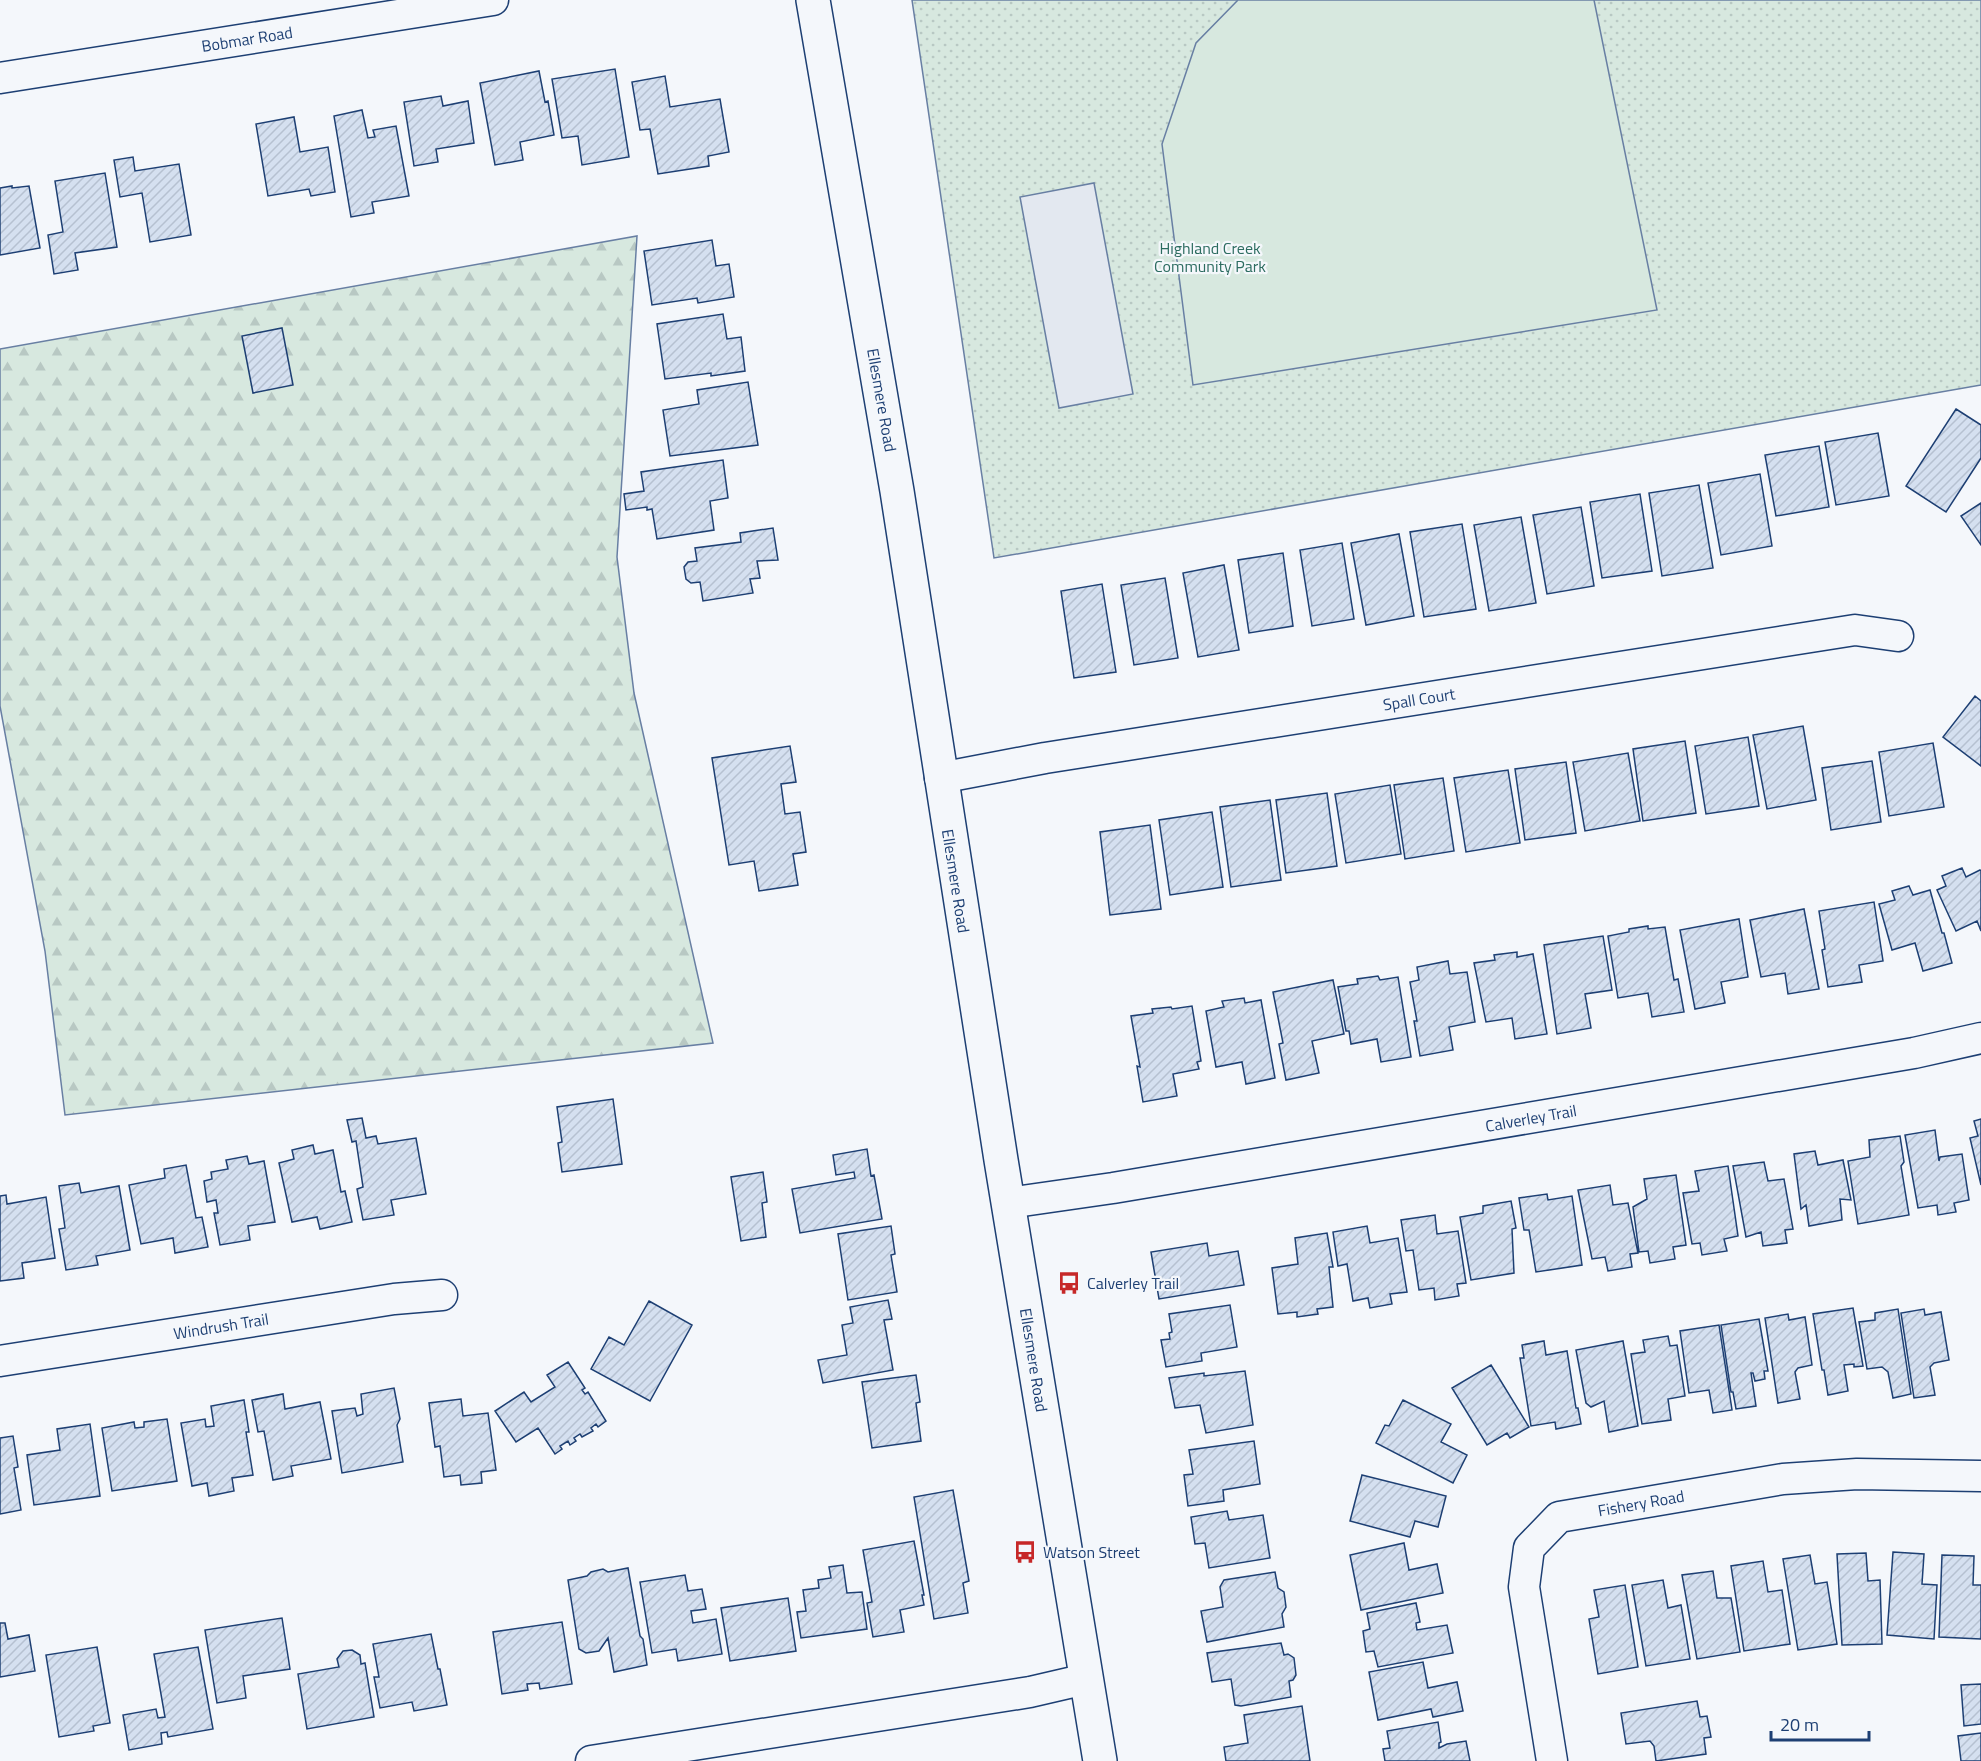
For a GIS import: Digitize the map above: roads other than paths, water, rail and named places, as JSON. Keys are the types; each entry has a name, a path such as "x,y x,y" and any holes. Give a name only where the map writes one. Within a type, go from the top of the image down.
{"main road":[{"name":"Ellesmere Road","path":"813,0 897,491 940,778 1100,1761"}],"street":[{"name":"Bobmar Road","path":"0,78 493,0"},
{"name":"Spall Court","path":"940,778 1046,758 1855,630 1898,636"},
{"name":"Calverley Trail","path":"1008,1203 1125,1186 1914,1053 1981,1038"},
{"name":"Windrush Trail","path":"0,1360 394,1299 442,1295"},
{"name":"Fishery Road","path":"1552,1761 1524,1587 1529,1548 1559,1517 1783,1479 1857,1474 1981,1476"},
{"path":"591,1761 1019,1694 1086,1679"}],"place":[{"name":"Calverley Trail","path":"1069,1283"},
{"name":"Watson Street","path":"1025,1552"}],"park label":[{"name":"Highland Creek Community Park","path":"1210,257"}]}
